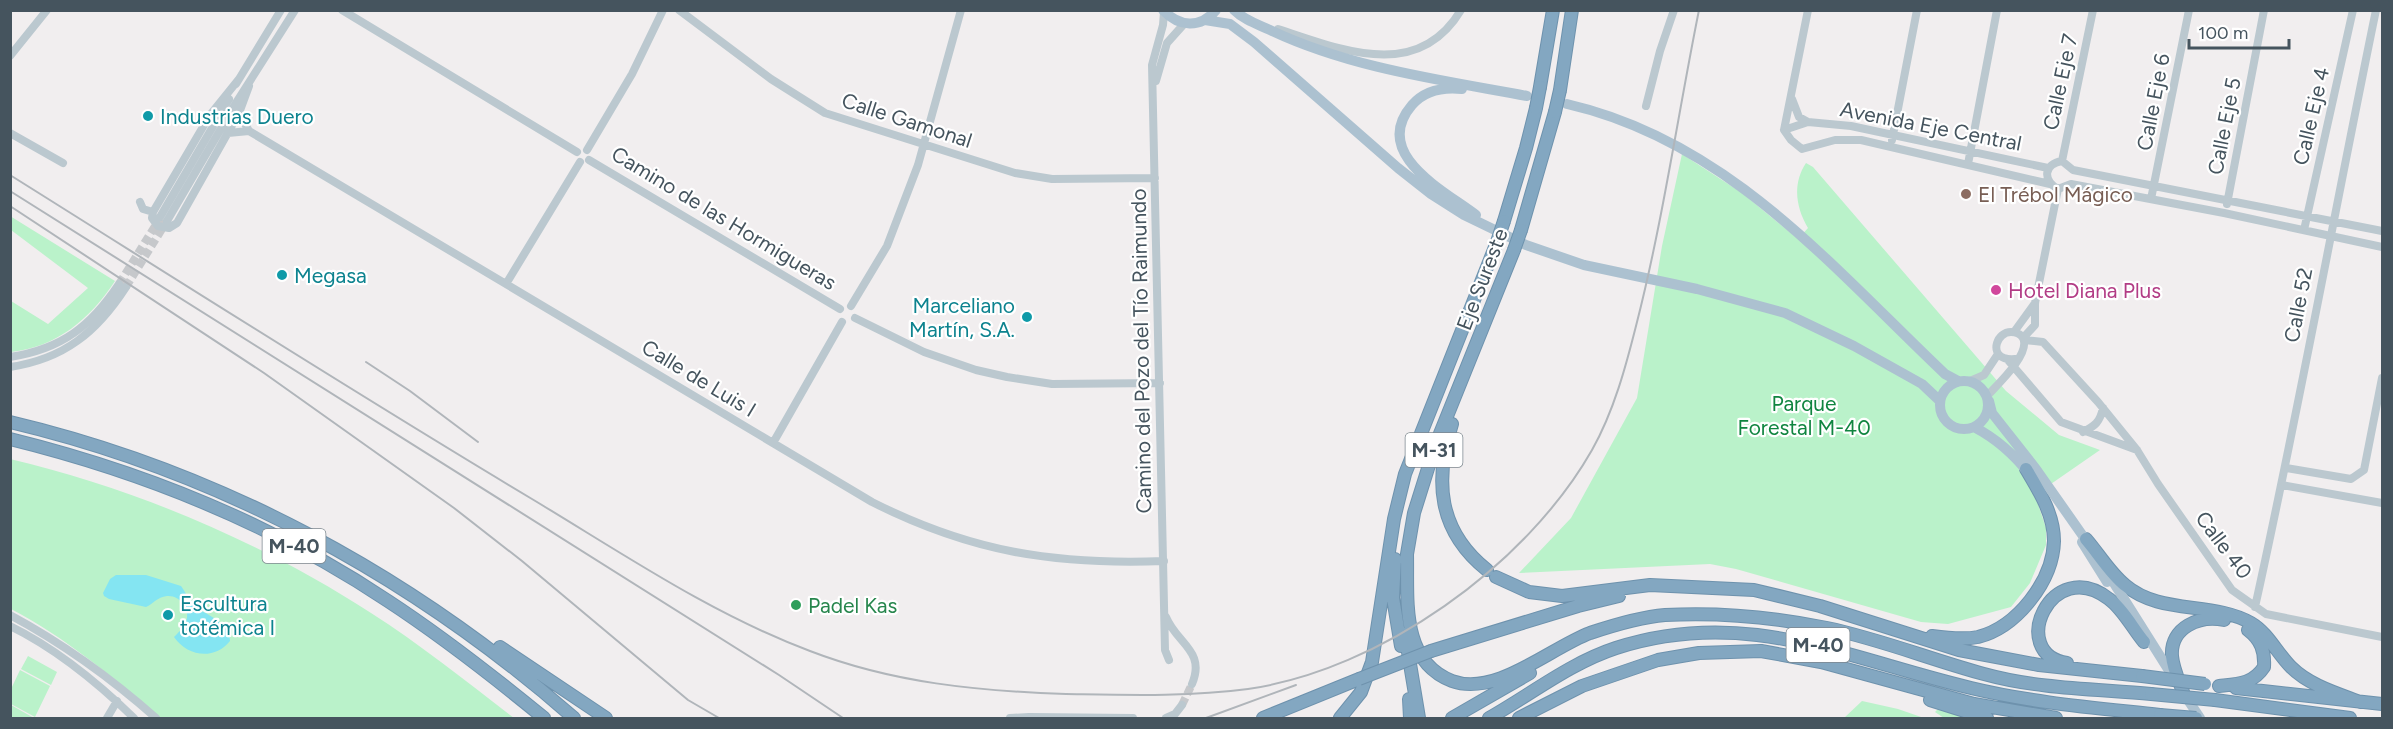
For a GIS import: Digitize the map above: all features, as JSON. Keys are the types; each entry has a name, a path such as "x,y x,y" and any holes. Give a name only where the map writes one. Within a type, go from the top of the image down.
{"highway":[{"name":"Eje Sureste","path":"1426,421 1504,221 1536,108 1553,10"},
{"name":"Eje Sureste","path":"1407,554 1424,478 1521,230 1555,112 1572,10"},
{"path":"1475,352 1466,388 1445,447 1441,488 1447,514 1459,539 1477,562 1491,573 1529,591 1554,595 1577,595 1650,585 1754,590 1821,606 1959,650 2038,665 2382,704"},
{"name":"M-31","path":"1384,584 1394,519 1405,474 1426,421"},
{"path":"1414,716 1393,598 1394,570 1401,517 1421,450 1426,421"},
{"name":"M-40","path":"10,422 93,444 145,461 245,502 350,556 434,610 504,659 574,718"},
{"name":"M-40","path":"10,439 137,476 236,517 287,542 343,572 412,617 544,718"},
{"path":"1875,624 1942,638 1962,639 1978,637 1995,630 2023,608 2044,576 2054,542 2048,509 2026,469"},
{"path":"2086,539 2124,585 2156,601 2233,614 2253,624 2291,668 2319,687 2360,702"},
{"path":"1407,554 1402,590 1403,618 1414,716"},
{"path":"1407,554 1408,608 1412,637 1423,659 1434,671 1455,682 1486,683 1516,672 1589,634 1641,618 1694,614"},
{"path":"1340,718 1361,692 1366,681 1372,662 1384,584"},
{"path":"1353,718 1363,702 1377,663 1386,607 1384,584"},
{"path":"1263,718 1431,651 1578,606 1611,598 1680,587"},
{"path":"2115,673 2058,662 2046,654 2039,640 2038,628 2040,614 2048,601 2058,593 2071,588 2098,591 2112,600 2144,642"},
{"path":"434,610 464,622 606,718"},
{"name":"M-40","path":"1452,718 1566,652 1610,633 1694,614 1752,615 1829,628 1985,675 2007,679 2215,700 2350,718"},
{"path":"2183,692 2172,657 2173,646 2177,634 2185,627 2205,618 2232,622 2246,628 2256,636 2264,656 2264,667 2258,677 2245,683 2219,686"},
{"name":"M-40","path":"1489,718 1574,667 1615,648 1646,640 1700,632 1755,633 1831,648 2013,698 2197,718"},
{"path":"1519,718 1582,686 1659,660 1699,653 1761,651 1821,662 1974,704 2056,718"},
{"path":"1821,662 1859,677 1987,718"},
{"path":"1527,718 1552,702"}],"main road":[{"path":"1163,11 1184,24 1205,20 1216,10"},
{"path":"1234,10 1291,40 1338,57 1523,95 1451,88 1436,90 1415,102 1406,114 1401,128 1404,153 1414,169 1490,227"},
{"path":"1205,20 1223,22 1238,29 1272,56 1398,168 1431,194 1464,215 1527,245 1584,265 1697,289 1785,313 1854,346 1923,384 1940,401"},
{"path":"1567,104 1596,110 1638,125 1708,162 1749,191 1797,231 1945,374 1983,389 1992,413 2086,539 2183,692 2197,718"},
{"path":"1964,381 1946,388 1940,401 1942,415 1952,425 1966,429 1974,427 1986,417 1988,399"},
{"path":"1974,427 1991,436 2009,450 2082,542 2144,642 2197,718"}],"street":[{"path":"10,56 47,10"},
{"path":"160,217 207,120 239,79 281,10"},
{"path":"249,86 228,133 177,223 169,228 158,226 152,218 160,217 249,86 295,10"},
{"path":"342,10 577,152"},
{"path":"587,150 633,74 663,10"},
{"name":"Calle Gamonal","path":"679,10 771,79 825,113 925,143 993,167 1033,177 1052,179 1155,178"},
{"path":"851,306 887,246 925,143 961,10"},
{"path":"1258,24 1345,48 1380,55 1399,55 1409,53 1434,41 1451,26 1461,10"},
{"path":"1646,106 1660,51 1674,10"},
{"path":"1808,10 1784,130 1808,122"},
{"path":"1892,147 1917,10"},
{"path":"1968,164 1997,10"},
{"name":"Calle Eje 7","path":"2062,161 2093,10"},
{"name":"Calle Eje 6","path":"2151,199 2189,10"},
{"name":"Calle Eje 5","path":"2224,213 2264,10"},
{"name":"Calle Eje 4","path":"2304,230 2353,10"},
{"name":"Calle 52","path":"2255,607 2286,468 2376,10"},
{"name":"Camino del Pozo del Tío Raimundo","path":"1163,11 1162,26 1152,65 1165,650 1169,660"},
{"name":"Camino del Pozo del Tío Raimundo","path":"1154,91 1166,46 1184,24"},
{"path":"1791,94 1793,106 1799,117 1808,122"},
{"path":"228,133 249,131 239,112"},
{"name":"Avenida Eje Central","path":"1808,122 1851,126 2048,168"},
{"name":"Avenida Eje Central","path":"1784,130 1802,149 1836,140 1861,140 2054,186"},
{"name":"Calle de Luis I","path":"249,131 881,507 918,524 968,542 1014,553 1059,560 1164,561"},
{"path":"10,133 63,163"},
{"path":"577,152 582,149 587,150"},
{"path":"577,152 576,157 580,162 586,163 590,156 587,150"},
{"name":"Camino de las Hormigueras","path":"589,160 840,309"},
{"path":"1988,399 2024,348 2023,339 2035,326 2035,303 2054,186 2046,176 2048,168 2054,162 2062,161 2073,170 2382,231"},
{"path":"506,284 580,162"},
{"path":"2071,184 2073,170"},
{"path":"2054,186 2071,184 2224,213 2382,247"},
{"path":"140,202 143,209 160,217"},
{"path":"10,357 45,349 74,334 123,286 104,318 79,340 47,358 10,367"},
{"path":"2014,332 2035,303"},
{"path":"842,322 838,313 840,309 847,305 851,306"},
{"path":"851,306 856,314 855,318"},
{"path":"855,318 924,352 976,370 1007,377 1053,384 1160,383"},
{"path":"842,322 847,323 855,318"},
{"path":"773,443 842,322"},
{"name":"Calle 40","path":"2035,326 2043,342 2103,408 2137,450 2232,590 2266,614 2382,638"},
{"path":"1964,381 1984,375 1998,354 1996,346 1998,339 2004,333 2014,332 2023,339 2043,342"},
{"path":"1998,354 2013,362 2061,422 2137,450"},
{"path":"2286,468 2351,479 2364,470 2382,378"},
{"path":"2083,432 2094,427 2101,420 2103,408"},
{"path":"2282,485 2382,503"},
{"path":"1164,611 1171,628 1191,650 1195,659 1196,672 1192,684"},
{"path":"10,616 38,629 88,663 156,718"},
{"path":"10,626 59,655 117,701 134,718"},
{"path":"107,718 117,701"},
{"path":"1166,718 1175,714 1182,705"},
{"path":"1010,718 1133,718"}],"green space":[{"name":"Parque Forestal M-40","path":"1682,154 1742,193 1798,239 1808,228 1798,204 1797,188 1806,163 1813,167 2006,391 2059,435 2100,450 2035,495 2046,528 2046,545 2030,583 2011,607 1948,624 1921,622 1736,569 1710,564 1519,573 1571,518 1637,398 1662,246"},
{"path":"10,216 115,281 95,307 71,329 43,344 11,352 11,301 48,324 88,288 11,230"},
{"path":"10,459 57,471 151,502 242,541 286,563 390,625 514,718 160,718 88,659 51,632 11,609"},
{"path":"28,656 57,672 51,685 21,669"},
{"path":"20,670 50,686 35,717 11,704 11,689"},
{"path":"1862,701 1898,709 1924,718 1844,718"},
{"path":"11,705 34,718 11,718"},
{"path":"1939,708 1971,718 1944,718 1935,712"}],"water":[{"path":"116,575 146,575 181,586 196,607 221,623 229,634 230,641 224,647 209,654 193,652 186,648 174,637 184,626 187,617 186,608 180,600 167,596 146,607 109,599 103,593 110,579"}],"tunnel":[{"path":"119,284 160,218"},
{"path":"126,287 167,221"},
{"path":"1182,705 1192,684"}],"railway":[{"path":"10,175 335,379 633,561 702,601 773,636 841,662 873,671 968,688 1033,693 1111,695 1225,692 1298,678 1348,660 1397,636 1445,606 1489,572 1529,534 1564,493 1600,435 1619,388 1655,245 1699,10"},
{"path":"10,191 779,675 843,718"},
{"path":"10,206 264,373 454,508 522,561 688,700 719,718"},
{"path":"366,362 410,391 478,442"},
{"path":"1206,718 1296,685"}],"place":[{"name":"Industrias Duero","path":"148,116"},
{"name":"El Trébol Mágico","path":"1966,194"},
{"name":"Megasa","path":"282,275"},
{"name":"Hotel Diana Plus","path":"1996,290"},
{"name":"Marceliano Martín, S.A.","path":"1027,317"},
{"name":"Padel Kas","path":"796,605"},
{"name":"Escultura totémica I","path":"168,615"}]}
